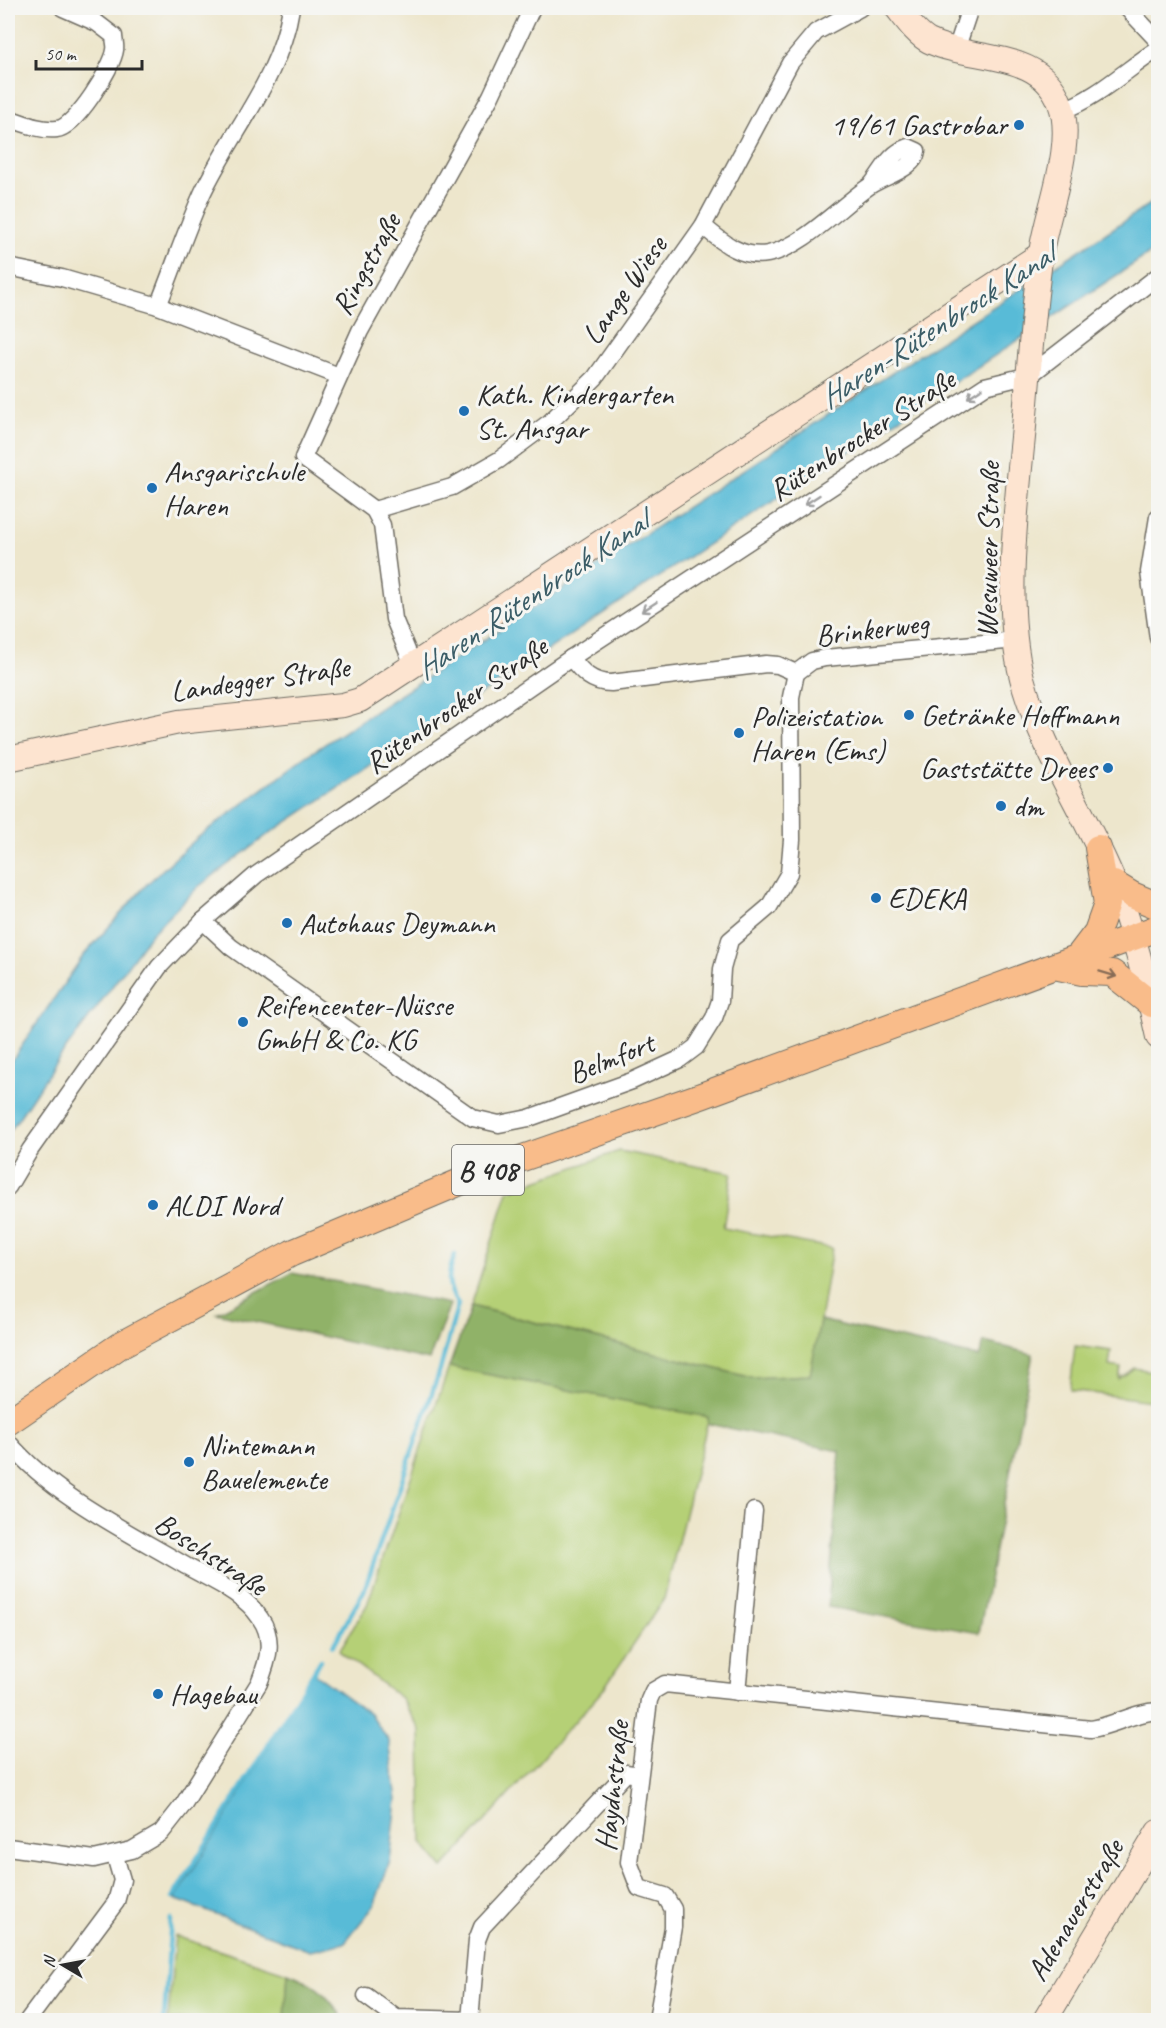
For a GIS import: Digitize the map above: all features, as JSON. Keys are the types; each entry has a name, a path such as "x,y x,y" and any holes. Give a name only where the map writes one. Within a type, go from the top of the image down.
{"main road":[{"path":"897,8 927,40 956,50 1000,58 1037,73 1055,91 1063,110"},
{"name":"Wesuweer Straße","path":"1063,110 1063,150 1040,262 1014,551 1016,640 1021,676 1031,705 1114,884 1147,932 1155,1012"},
{"name":"Landegger Straße","path":"8,759 179,722 343,705 360,700 1040,262"},
{"path":"1098,848 1107,904 1097,932 1067,962 1082,972 1112,973 1155,1012"},
{"path":"1114,884 1158,906"},
{"name":"B 408","path":"8,1422 122,1344 292,1253 490,1169 701,1096 1147,932"},
{"name":"Adenauerstraße","path":"1045,2020 1158,1832"}],"street":[{"path":"8,118 38,128 59,130 76,118 112,60 116,49 114,36 96,23 63,8"},
{"path":"158,306 202,193 274,68 287,34 291,8"},
{"name":"Ringstraße","path":"374,510 303,458 360,331 491,96 532,8"},
{"name":"Lange Wiese","path":"374,510 452,487 499,460 550,422 595,378 703,226 790,63 816,32 860,8"},
{"path":"956,50 970,8"},
{"path":"1127,8 1158,42"},
{"path":"1063,110 1083,103 1129,67 1158,49"},
{"name":"Lange Wiese","path":"703,226 726,246 744,253 766,255 788,248 872,184"},
{"path":"8,267 53,276 158,306 339,376"},
{"path":"1030,375 1158,276"},
{"name":"Rütenbrocker Straße","path":"8,1187 30,1150 159,967 203,921 256,875 571,658 985,387 1030,375"},
{"path":"374,510 382,525 394,619 413,665"},
{"path":"1158,518 1149,572 1158,638"},
{"name":"Brinkerweg","path":"571,658 580,670 601,683 766,664 778,665 796,673 812,661 825,658 1016,640"},
{"name":"Belmfort","path":"203,921 231,947 473,1118 499,1124 529,1118 632,1081 680,1059 696,1047 714,1018 720,1001 722,969 730,940 769,907 789,873 792,840 790,697 796,673"},
{"name":"Boschstraße","path":"8,1442 35,1472 111,1522 238,1596 251,1606 266,1629 268,1660 259,1683 183,1805 161,1833 132,1850 115,1856 94,1859 72,1858 8,1847"},
{"path":"736,1692 754,1511"},
{"name":"Haydnstraße","path":"657,2020 673,1927 673,1909 665,1896 639,1888 628,1862 649,1700 653,1691 665,1684 1091,1730 1109,1726 1145,1712 1158,1711"},
{"path":"366,1996 396,2018 470,2020 477,1940 482,1927 626,1773 639,1775"},
{"path":"28,2020 116,1902 122,1880 115,1856"}],"green space":[{"path":"619,1151 732,1173 723,1228 832,1248 811,1375 752,1378 471,1306 508,1191"},
{"path":"292,1273 450,1304 429,1360 217,1313"},
{"path":"471,1306 752,1378 810,1375 820,1320 979,1357 984,1342 1033,1354 979,1633 828,1607 840,1451 708,1424 708,1417 449,1367"},
{"path":"1075,1346 1111,1351 1109,1366 1121,1368 1119,1379 1134,1368 1158,1372 1158,1402 1070,1390"},
{"path":"449,1367 709,1417 664,1599 602,1691 443,1868 422,1843 420,1730 401,1698 339,1651 367,1605"},
{"path":"175,1936 288,1973 285,2020 168,2020"},
{"path":"288,1973 318,1989 341,2015 336,2020 285,2020"}],"water":[{"path":"1158,199 1158,248 270,833 198,887 151,934 57,1061 8,1134 8,1066 83,956 147,884 196,839 308,755"},
{"path":"314,1673 370,1714 389,1741 397,1800 390,1861 374,1906 344,1943 310,1951 175,1899"}],"waterway":[{"path":"333,1646 364,1591 440,1370 458,1304 451,1292 449,1280 455,1255"},
{"path":"173,1897 321,1660"},
{"path":"164,2020 171,1919"}],"place":[{"name":"19/61 Gastrobar","path":"1019,125"},
{"name":"Kath. Kindergarten St. Ansgar","path":"464,411"},
{"name":"Ansgarischule Haren","path":"152,488"},
{"name":"Getränke Hoffmann","path":"909,715"},
{"name":"Polizeistation Haren (Ems)","path":"739,733"},
{"name":"Gaststätte Drees","path":"1108,768"},
{"name":"dm","path":"1001,806"},
{"name":"EDEKA","path":"876,898"},
{"name":"Autohaus Deymann","path":"287,923"},
{"name":"Reifencenter-Nüsse GmbH & Co. KG","path":"243,1022"},
{"name":"ALDI Nord","path":"153,1205"},
{"name":"Nintemann Bauelemente","path":"189,1462"},
{"name":"Hagebau","path":"158,1694"}],"water label":[{"name":"Haren-Rütenbrock Kanal","path":"936,326"},
{"name":"Haren-Rütenbrock Kanal","path":"531,595"}]}
